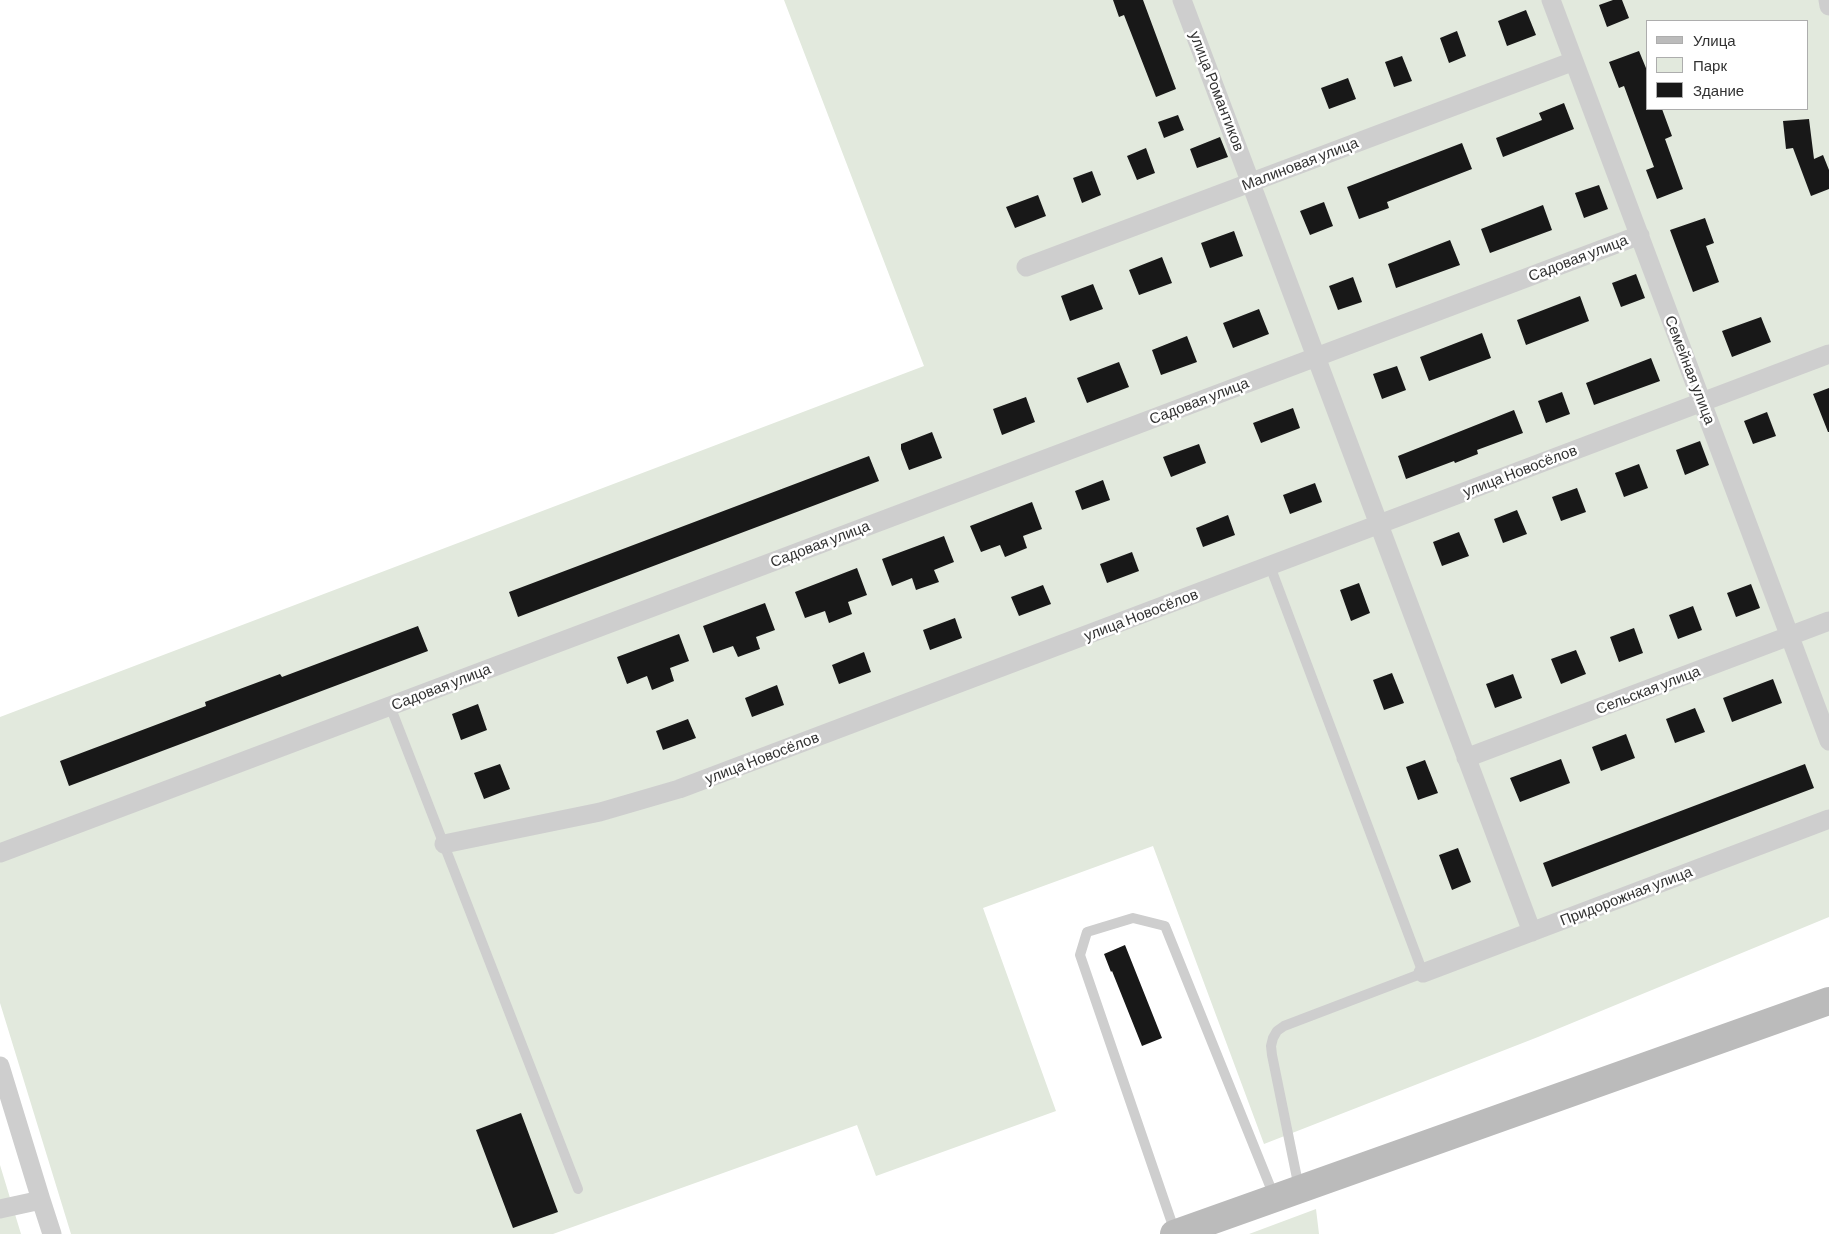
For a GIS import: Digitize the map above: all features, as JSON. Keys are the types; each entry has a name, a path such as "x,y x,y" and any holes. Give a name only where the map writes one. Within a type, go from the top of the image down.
{"main road":[{"path":"1175,1234 1829,1002"}],"street":[{"name":"улица Романтиков","path":"1182,0 1532,932"},
{"name":"Семейная улица","path":"1551,0 1829,741"},
{"path":"1828,0 1829,6"},
{"name":"Малиновая улица","path":"1026,267 1574,61"},
{"name":"Садовая улица","path":"0,853 1640,235"},
{"name":"улица Новосёлов","path":"444,844 600,812 672,792 1829,354"},
{"name":"Сельская улица","path":"1466,758 1829,621"},
{"name":"Придорожная улица","path":"1423,973 1829,819"},
{"path":"0,1066 52,1234"},
{"path":"0,1209 41,1200"}],"lane":[{"path":"1270,566 1423,973 1284,1026 1277,1031 1271,1046 1287,1193"},
{"path":"390,706 578,1190"},
{"path":"1175,1234 1080,955 1087,932 1133,918 1165,926 1287,1193"}],"green space":[{"path":"784,0 1829,0 1829,917 1538,1037 1264,1144 1153,846 983,908 1056,1111 876,1176 857,1125 553,1234 71,1234 0,1003 0,717 924,366"},
{"path":"0,1165 21,1234 0,1234"},
{"path":"1316,1209 1319,1234 1249,1234"}],"building":[{"path":"1113,0 1143,0 1176,89 1156,97 1124,15 1119,17"},
{"path":"1613,0 1622,0 1629,18 1607,27 1599,5"},
{"path":"1526,10 1536,35 1507,46 1498,21"},
{"path":"1457,31 1466,56 1449,63 1440,38"},
{"path":"1639,51 1646,68 1646,110 1662,110 1672,136 1665,139 1683,189 1657,199 1646,170 1654,167 1624,86 1619,88 1609,62"},
{"path":"1402,56 1412,81 1394,87 1385,62"},
{"path":"1348,78 1356,99 1329,109 1321,88"},
{"path":"1564,103 1574,129 1503,157 1496,138 1542,120 1539,113"},
{"path":"1178,115 1184,130 1164,138 1158,122"},
{"path":"1809,119 1814,159 1823,155 1829,170 1829,189 1811,196 1793,148 1786,149 1783,121"},
{"path":"1220,137 1228,157 1197,168 1190,149"},
{"path":"1462,143 1472,169 1387,202 1389,208 1359,219 1347,187"},
{"path":"1146,148 1155,173 1137,180 1127,156"},
{"path":"1092,171 1101,195 1082,203 1073,178"},
{"path":"1599,185 1608,209 1584,218 1575,193"},
{"path":"1038,195 1046,216 1015,228 1006,207"},
{"path":"1324,202 1333,226 1310,235 1300,211"},
{"path":"1543,205 1552,230 1490,253 1481,229"},
{"path":"1705,218 1714,243 1706,246 1719,282 1693,292 1670,230"},
{"path":"1234,231 1243,256 1210,268 1201,243"},
{"path":"1450,240 1460,265 1396,288 1388,264"},
{"path":"1162,257 1172,283 1139,295 1129,270"},
{"path":"1636,274 1645,298 1621,307 1612,283"},
{"path":"1353,277 1362,302 1338,310 1329,286"},
{"path":"1093,284 1103,309 1070,321 1061,296"},
{"path":"1580,296 1589,321 1526,345 1517,320"},
{"path":"1259,309 1269,334 1233,348 1223,323"},
{"path":"1761,317 1771,342 1732,357 1722,331"},
{"path":"1482,333 1491,358 1429,381 1420,357"},
{"path":"1187,336 1197,362 1161,375 1152,350"},
{"path":"1651,358 1660,381 1594,405 1586,383"},
{"path":"1119,362 1129,387 1087,403 1077,378"},
{"path":"1397,366 1406,390 1382,399 1373,374"},
{"path":"1829,388 1829,432 1828,432 1813,394"},
{"path":"1562,392 1570,414 1546,423 1538,401"},
{"path":"1026,397 1035,422 1002,435 993,409"},
{"path":"1293,408 1300,428 1261,443 1253,423"},
{"path":"1514,410 1523,433 1477,450 1478,454 1406,479 1398,456"},
{"path":"1767,412 1776,436 1753,444 1744,421"},
{"path":"932,432 942,458 909,470 901,444"},
{"path":"1700,441 1709,465 1685,475 1676,450"},
{"path":"1199,444 1206,463 1171,477 1163,457"},
{"path":"869,456 879,481 518,617 509,592"},
{"path":"1639,464 1648,488 1624,497 1615,473"},
{"path":"1103,480 1110,500 1082,510 1075,491"},
{"path":"1315,483 1322,502 1290,514 1283,495"},
{"path":"1577,488 1586,512 1561,521 1552,497"},
{"path":"1032,502 1042,529 1023,536 1027,548 1005,557 1000,545 981,552 970,526"},
{"path":"1517,510 1527,534 1503,543 1494,519"},
{"path":"1228,515 1235,535 1203,547 1196,528"},
{"path":"1459,532 1469,556 1442,566 1433,542"},
{"path":"944,536 954,562 934,570 939,582 916,590 912,578 892,586 882,559"},
{"path":"1132,552 1139,571 1107,583 1100,564"},
{"path":"857,568 867,595 848,602 852,614 829,623 825,611 805,618 795,592"},
{"path":"1359,583 1370,613 1351,621 1340,590"},
{"path":"1751,584 1760,608 1736,617 1727,593"},
{"path":"1043,585 1051,604 1019,616 1011,597"},
{"path":"765,603 775,630 756,637 760,649 738,657 733,646 713,653 703,626"},
{"path":"1693,606 1702,630 1678,639 1669,615"},
{"path":"955,618 962,638 930,650 923,630"},
{"path":"418,626 428,651 69,786 60,761 206,706 205,702 280,674 282,677"},
{"path":"1634,628 1643,653 1619,662 1610,637"},
{"path":"679,634 689,661 670,668 674,681 652,690 647,676 627,684 617,657"},
{"path":"1576,650 1586,674 1561,684 1551,659"},
{"path":"864,652 871,672 839,684 832,665"},
{"path":"1392,673 1404,703 1384,710 1373,680"},
{"path":"1513,674 1522,698 1495,708 1486,684"},
{"path":"1773,679 1782,703 1732,722 1723,698"},
{"path":"777,685 784,705 752,717 745,698"},
{"path":"478,704 487,730 461,740 452,714"},
{"path":"1695,708 1705,732 1675,743 1666,719"},
{"path":"688,719 696,738 663,750 656,731"},
{"path":"1626,734 1635,758 1601,771 1592,747"},
{"path":"1561,759 1570,783 1520,802 1510,778"},
{"path":"1425,760 1438,793 1418,800 1406,767"},
{"path":"500,764 510,789 484,799 474,773"},
{"path":"1805,764 1814,788 1552,887 1543,863"},
{"path":"1458,848 1471,882 1452,890 1439,855"},
{"path":"1125,945 1162,1038 1142,1046 1104,954"},
{"path":"521,1113 558,1212 513,1228 476,1130"}]}
